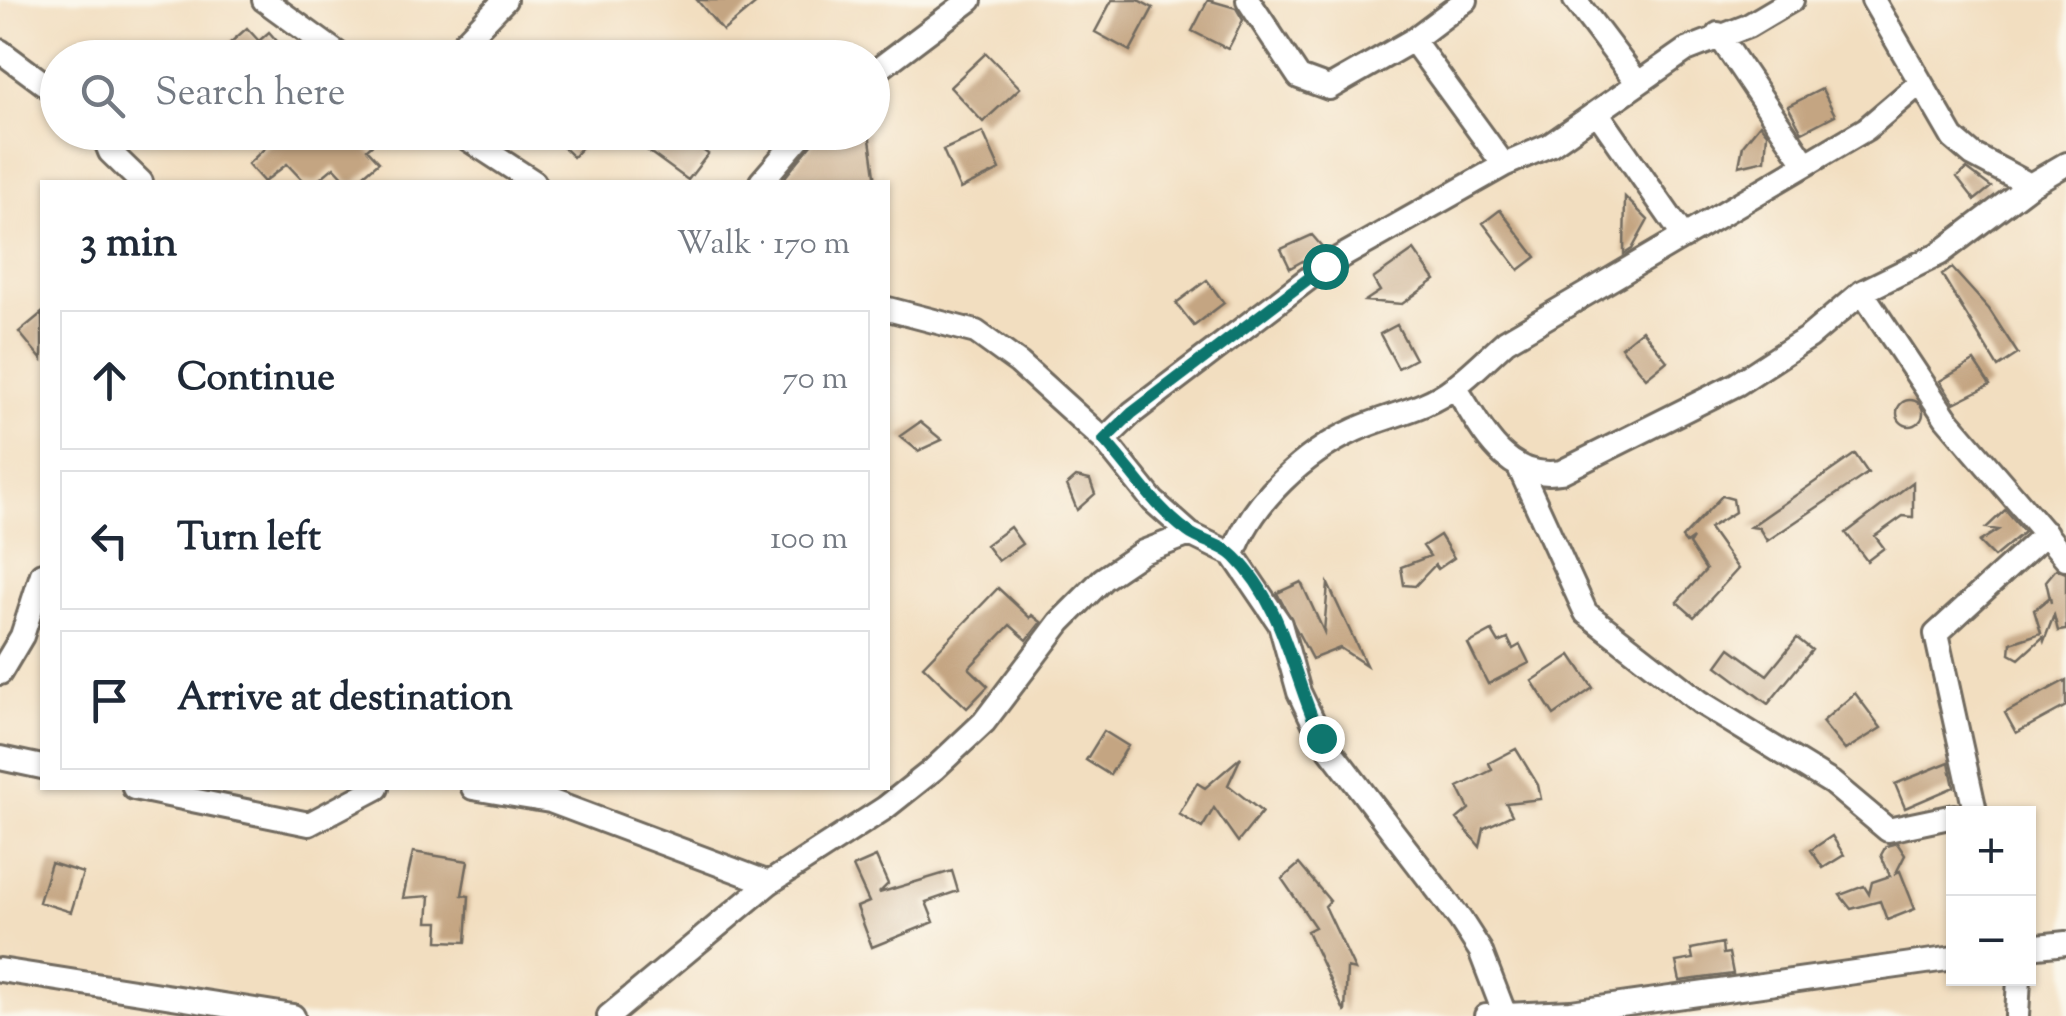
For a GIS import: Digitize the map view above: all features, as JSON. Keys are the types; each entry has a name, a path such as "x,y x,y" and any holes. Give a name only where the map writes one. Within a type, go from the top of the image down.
{"street":[{"path":"264,0 319,40"},
{"path":"467,40 505,0"},
{"path":"890,60 970,0"},
{"path":"1248,0 1299,77 1328,88 1413,40 1466,0"},
{"path":"1574,0 1637,82"},
{"path":"1104,440 1132,413 1325,266 1504,165 1550,145 1599,115 1637,82 1718,34 1748,26 1792,0"},
{"path":"1873,0 1953,138 1973,155 2030,185"},
{"path":"1718,34 1805,163"},
{"path":"1413,40 1504,165"},
{"path":"0,51 40,81"},
{"path":"1234,555 1250,519 1314,454 1354,430 1410,411 1455,387 1506,341 1866,129 1920,83"},
{"path":"1599,115 1684,237"},
{"path":"109,150 139,180"},
{"path":"481,150 523,180"},
{"path":"763,180 789,150"},
{"path":"1455,387 1499,452 1538,476 1561,472 1720,392 1809,336 1862,292 1939,254 2030,185 2066,164"},
{"path":"1862,292 1946,418 2066,558"},
{"path":"890,310 976,332 1019,363 1104,440 1152,501 1190,534 1234,555 1280,624 1299,692 1321,738 1460,920 1480,950 1506,1015"},
{"path":"1519,467 1586,613 1700,702 1832,783 1888,830 1946,818"},
{"path":"1966,806 1936,634 2046,532"},
{"path":"609,1016 769,882 885,808 934,769 984,722 1060,622 1103,579 1143,552 1190,534"},
{"path":"0,672 22,636 40,580"},
{"path":"0,758 40,768"},
{"path":"144,790 309,824 373,790"},
{"path":"486,790 550,800 769,882"},
{"path":"2036,946 2066,943"},
{"path":"1486,1016 1571,1014 1946,959"},
{"path":"0,970 293,1016"},
{"path":"2017,1016 2018,986"}],"building":[{"path":"697,0 760,0 723,31"},
{"path":"1112,0 1138,0 1153,8 1130,51 1095,32"},
{"path":"1208,0 1236,8 1243,20 1228,49 1192,31"},
{"path":"247,28 258,40 234,40"},
{"path":"269,32 276,40 260,40"},
{"path":"986,53 1020,88 983,122 950,87"},
{"path":"1822,89 1835,115 1802,132 1788,106"},
{"path":"1760,124 1767,133 1765,160 1739,166 1743,145"},
{"path":"983,132 1000,170 960,189 943,150"},
{"path":"263,150 368,150 379,162 358,180 346,180 334,167 318,180 302,180 287,164 262,180 248,164"},
{"path":"647,150 703,150 708,154 688,180"},
{"path":"807,150 872,150 876,180 783,180"},
{"path":"1967,169 1991,187 1975,200 1957,177"},
{"path":"1625,197 1648,220 1632,249 1624,254"},
{"path":"1500,210 1536,257 1519,270 1483,223"},
{"path":"1312,235 1324,249 1290,268 1281,249"},
{"path":"1414,250 1435,280 1402,304 1365,301 1380,291 1373,279"},
{"path":"1952,268 1989,309 2018,354 1998,367 1942,275"},
{"path":"1207,280 1224,303 1194,326 1176,303"},
{"path":"40,315 40,358 19,332"},
{"path":"1397,325 1415,359 1398,368 1380,334"},
{"path":"1642,330 1667,361 1646,378 1621,347"},
{"path":"1974,361 1990,385 1954,403 1940,381"},
{"path":"1910,400 1919,404 1923,413 1919,422 1910,426 1901,422 1897,413 1901,404"},
{"path":"920,422 942,440 918,451 900,436"},
{"path":"1855,454 1868,473 1767,541 1759,528 1750,527"},
{"path":"1076,477 1090,480 1095,494 1077,510 1067,485"},
{"path":"1913,482 1913,517 1903,516 1875,536 1884,548 1867,561 1846,533"},
{"path":"1722,496 1733,499 1735,512 1709,528 1738,569 1694,617 1677,602 1706,570 1689,544 1693,538 1686,543 1682,538"},
{"path":"2005,510 2024,532 1994,557 1979,542 1998,530 1986,528"},
{"path":"1010,527 1022,544 998,561 986,545"},
{"path":"1440,535 1454,558 1438,569 1435,565 1415,586 1404,585 1401,567 1430,556 1423,546"},
{"path":"2056,569 2066,573 2066,630 2058,631 2054,615 2044,641 2043,637 2019,659 2010,654 2011,643 2041,633 2034,610 2050,597 2046,581"},
{"path":"1301,582 1324,632 1328,584 1366,665 1340,648 1312,659 1277,593"},
{"path":"998,588 1030,618 1032,615 1041,622 1027,640 1010,625 969,668 988,686 967,708 923,666"},
{"path":"1492,631 1499,643 1508,639 1513,649 1520,645 1529,663 1488,684 1468,644"},
{"path":"1797,638 1812,650 1768,704 1717,666 1730,648 1767,675"},
{"path":"1571,655 1593,688 1554,715 1532,681"},
{"path":"2066,680 2066,706 2016,733 2005,713"},
{"path":"1855,693 1881,728 1845,750 1822,722"},
{"path":"1104,731 1128,746 1110,775 1086,760"},
{"path":"1516,749 1538,785 1541,799 1506,803 1512,815 1484,828 1480,847 1457,819 1469,809 1458,787 1492,770 1489,763"},
{"path":"1241,757 1228,785 1262,812 1238,842 1214,808 1202,828 1179,814 1197,783 1205,788"},
{"path":"1949,762 1954,787 1905,808 1895,784"},
{"path":"1832,836 1844,855 1823,868 1811,850"},
{"path":"1897,843 1905,855 1896,873 1900,871 1915,909 1887,920 1880,901 1851,909 1840,895 1864,886 1869,894 1872,882 1890,876 1881,855 1886,846"},
{"path":"413,852 468,861 462,895 469,896 466,942 438,941 439,922 428,922 430,896 403,898"},
{"path":"876,857 888,884 879,893 952,871 958,891 926,902 934,922 872,947 857,907 869,902 853,867"},
{"path":"51,863 83,873 71,912 39,902"},
{"path":"1299,864 1330,901 1325,906 1355,970 1347,968 1345,1013 1307,931 1315,927 1282,879"},
{"path":"1722,943 1723,954 1729,953 1733,974 1680,981 1676,962 1693,959 1691,949"}],"route":[{"path":"1321,738 1299,692 1280,624 1234,555 1190,534 1152,501 1130,468 1104,440 1132,413 1325,266"}]}
